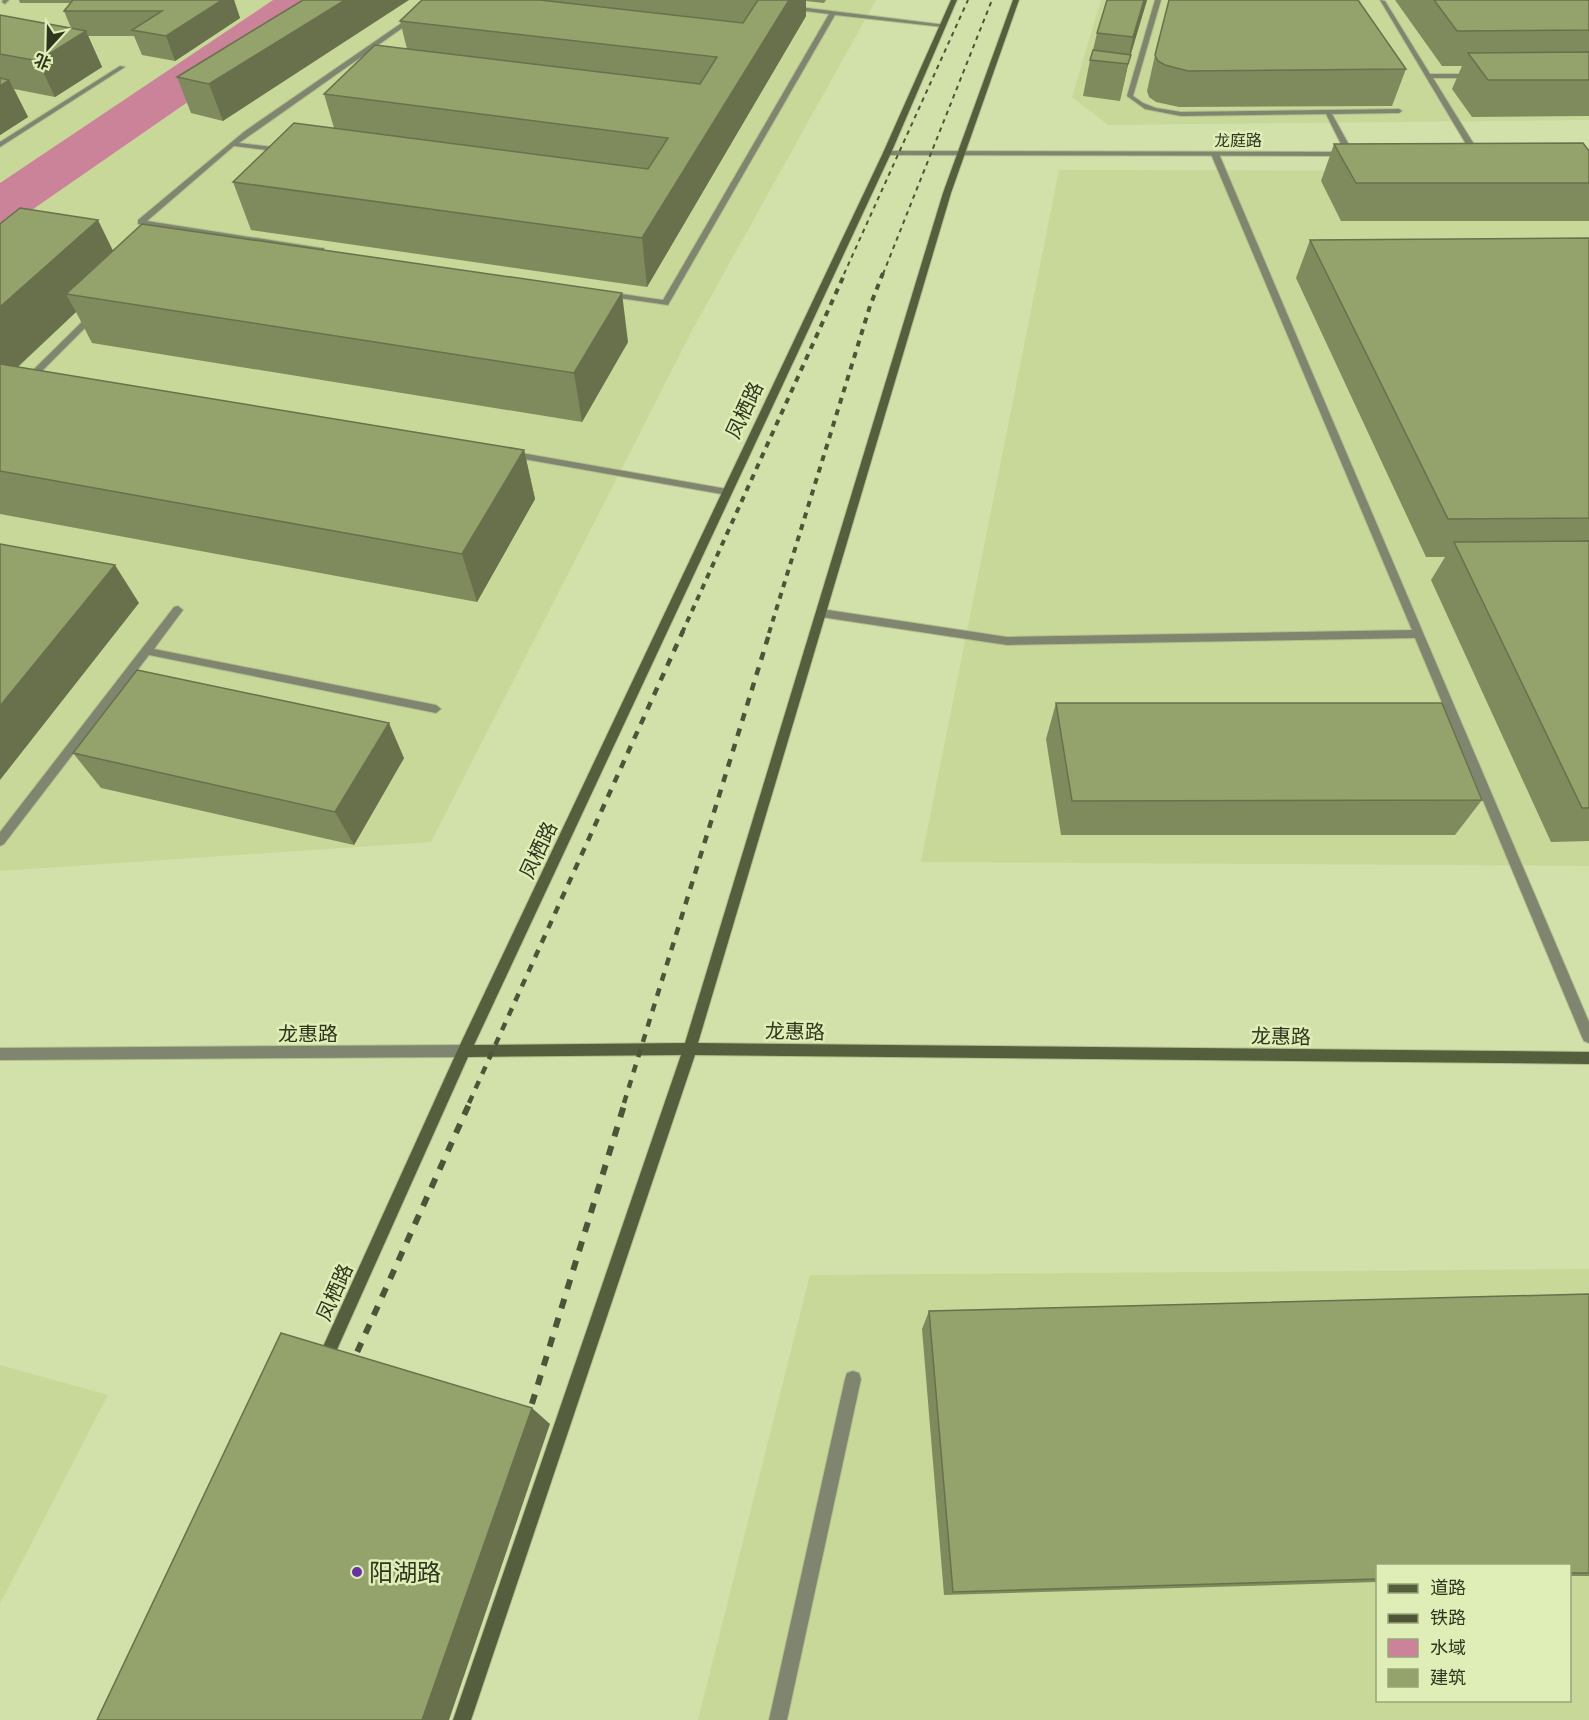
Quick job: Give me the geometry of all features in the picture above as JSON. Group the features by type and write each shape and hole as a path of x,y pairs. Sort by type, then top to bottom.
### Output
{"main road":[{"name":"凤栖路","path":"319,1375 464,1051 887,153 954,0"},
{"path":"462,1720 690,1049 947,192 1016,0"},
{"name":"龙惠路","path":"464,1051 690,1049 1589,1059"}],"street":[{"path":"327,251 141,222 233,144 439,0"},
{"path":"1158,0 1130,96 1138,105 1181,114 1399,111"},
{"path":"1382,1 1476,154"},
{"path":"786,8 943,25"},
{"path":"595,292 665,303 833,13"},
{"path":"414,17 426,18"},
{"path":"0,145 122,67"},
{"path":"336,70 348,72"},
{"path":"1428,76 1486,76"},
{"path":"1328,112 1350,154"},
{"path":"233,144 291,152"},
{"name":"龙庭路","path":"887,153 1362,154"},
{"path":"1215,154 1589,1037"},
{"path":"1465,154 1488,154"},
{"path":"22,386 102,307"},
{"path":"37,372 49,374"},
{"path":"505,453 728,492"},
{"path":"0,841 178,610"},
{"path":"821,613 1007,641 1419,634"},
{"path":"146,651 436,709"},
{"name":"龙惠路","path":"0,1054 464,1051"},
{"path":"778,1720 854,1379"}],"shaded area":[{"path":"0,0 273,0 0,183"},
{"path":"333,0 876,0 694,327 431,842 0,871 0,232"},
{"path":"1101,0 1589,0 1589,120 1108,125 1072,97"},
{"path":"1059,170 1589,171 1589,866 921,862"},
{"path":"1589,1269 1589,1720 698,1720 810,1275"},
{"path":"0,1365 108,1395 0,1604"}],"water":[{"path":"273,0 335,0 0,232 0,183"}],"building":[{"path":"73,0 222,0 166,36 132,30 162,11 64,11"},
{"path":"303,0 345,0 209,84 177,77"},
{"path":"422,0 540,0 743,23 758,0 789,0 642,238 233,182 294,123 648,169 668,138 324,94 375,45 700,84 717,57 400,21"},
{"path":"1107,0 1144,0 1133,37 1097,33"},
{"path":"1169,0 1358,0 1406,69 1188,71 1165,65 1158,61 1155,55"},
{"path":"1434,0 1589,0 1589,30 1457,31"},
{"path":"0,15 86,31 38,61 0,54"},
{"path":"1093,50 1131,55 1128,64 1090,60"},
{"path":"1589,52 1589,80 1488,80 1468,53"},
{"path":"0,78 9,80 0,86"},
{"path":"1583,143 1589,151 1589,183 1356,183 1334,144"},
{"path":"20,208 98,220 0,307 0,224"},
{"path":"142,224 622,293 574,373 66,294"},
{"path":"1589,238 1589,518 1448,519 1310,240"},
{"path":"0,364 524,450 462,554 0,471"},
{"path":"1589,541 1589,808 1582,808 1454,542"},
{"path":"0,544 115,565 0,706"},
{"path":"137,670 389,723 335,812 73,753"},
{"path":"1056,703 1442,703 1482,800 1072,801"},
{"path":"1589,1294 1589,1573 1571,1573 1571,1564 1376,1564 1376,1579 953,1592 929,1311"},
{"name":"阳湖路","path":"281,1333 532,1408 422,1720 97,1720"}],"railway":[{"path":"844,274 968,0"},
{"path":"883,274 992,0"},
{"path":"682,633 845,273"},
{"path":"769,633 870,306 883,273"},
{"path":"469,1103 683,631"},
{"path":"624,1103 770,631"},
{"path":"349,1370 470,1102"},
{"path":"526,1423 625,1102"}],"place":[{"name":"阳湖路","path":"357,1572"}]}
